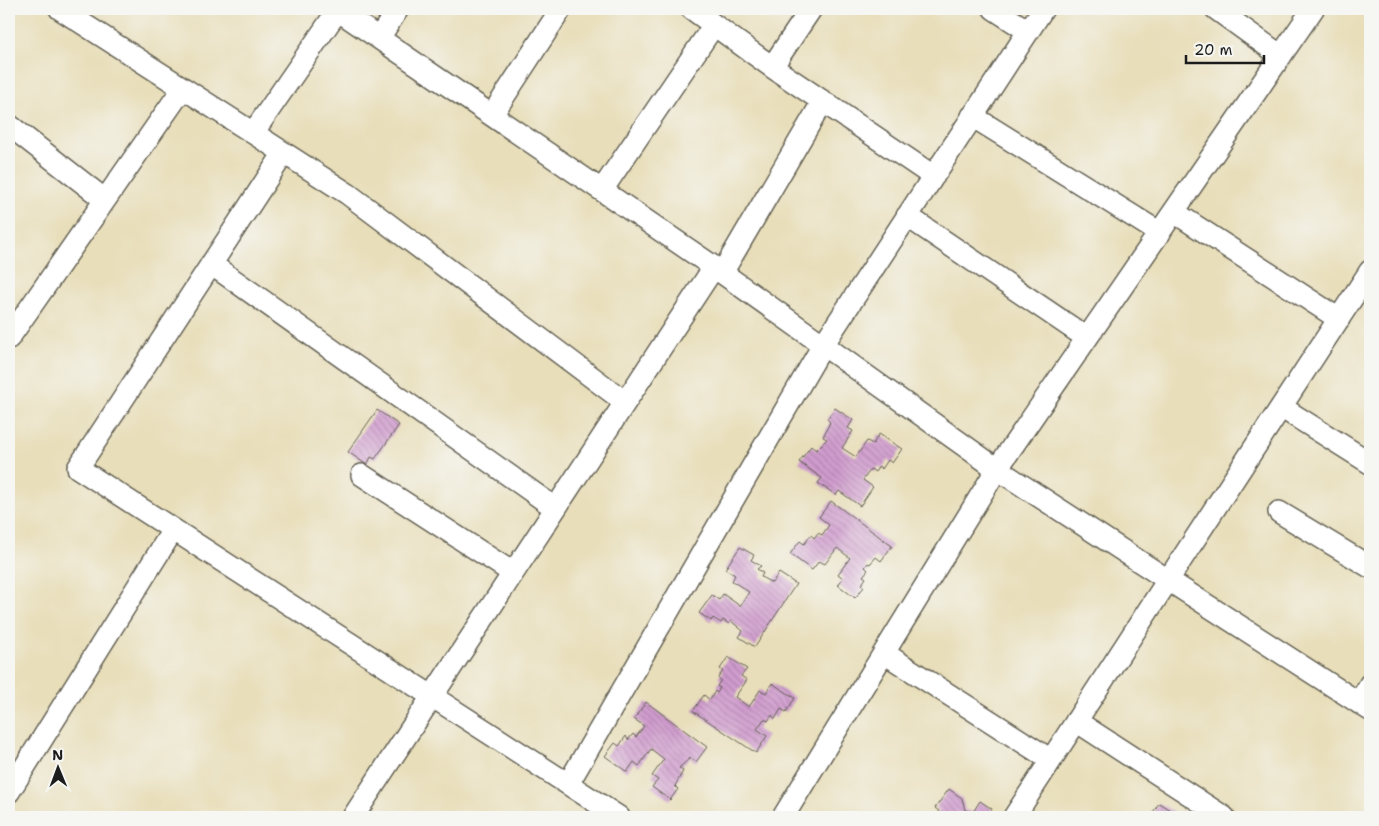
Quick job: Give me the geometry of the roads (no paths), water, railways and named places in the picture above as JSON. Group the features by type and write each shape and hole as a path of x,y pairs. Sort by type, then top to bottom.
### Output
{"street":[{"path":"60,9 348,194 625,402"},
{"path":"253,133 337,9 718,270 997,469 1364,707 1370,684"},
{"path":"379,38 398,9"},
{"path":"492,115 561,9"},
{"path":"692,9 772,67 933,176"},
{"path":"772,67 811,9"},
{"path":"994,9 1028,31"},
{"path":"568,784 823,345 1043,9"},
{"path":"1216,9 1281,56"},
{"path":"783,817 997,469 1314,9"},
{"path":"602,190 714,25"},
{"path":"9,338 183,88"},
{"path":"359,815 432,697 555,508 625,402 718,270 823,101"},
{"path":"972,116 1160,232"},
{"path":"9,125 105,200"},
{"path":"284,152 78,468 619,817"},
{"path":"1174,212 1339,319"},
{"path":"907,216 1087,338"},
{"path":"211,264 555,508"},
{"path":"1014,817 1370,271"},
{"path":"1281,407 1370,463"},
{"path":"362,474 513,573"},
{"path":"1279,512 1370,567"},
{"path":"9,792 173,530"},
{"path":"884,652 1051,760"},
{"path":"1076,721 1224,817"}]}
